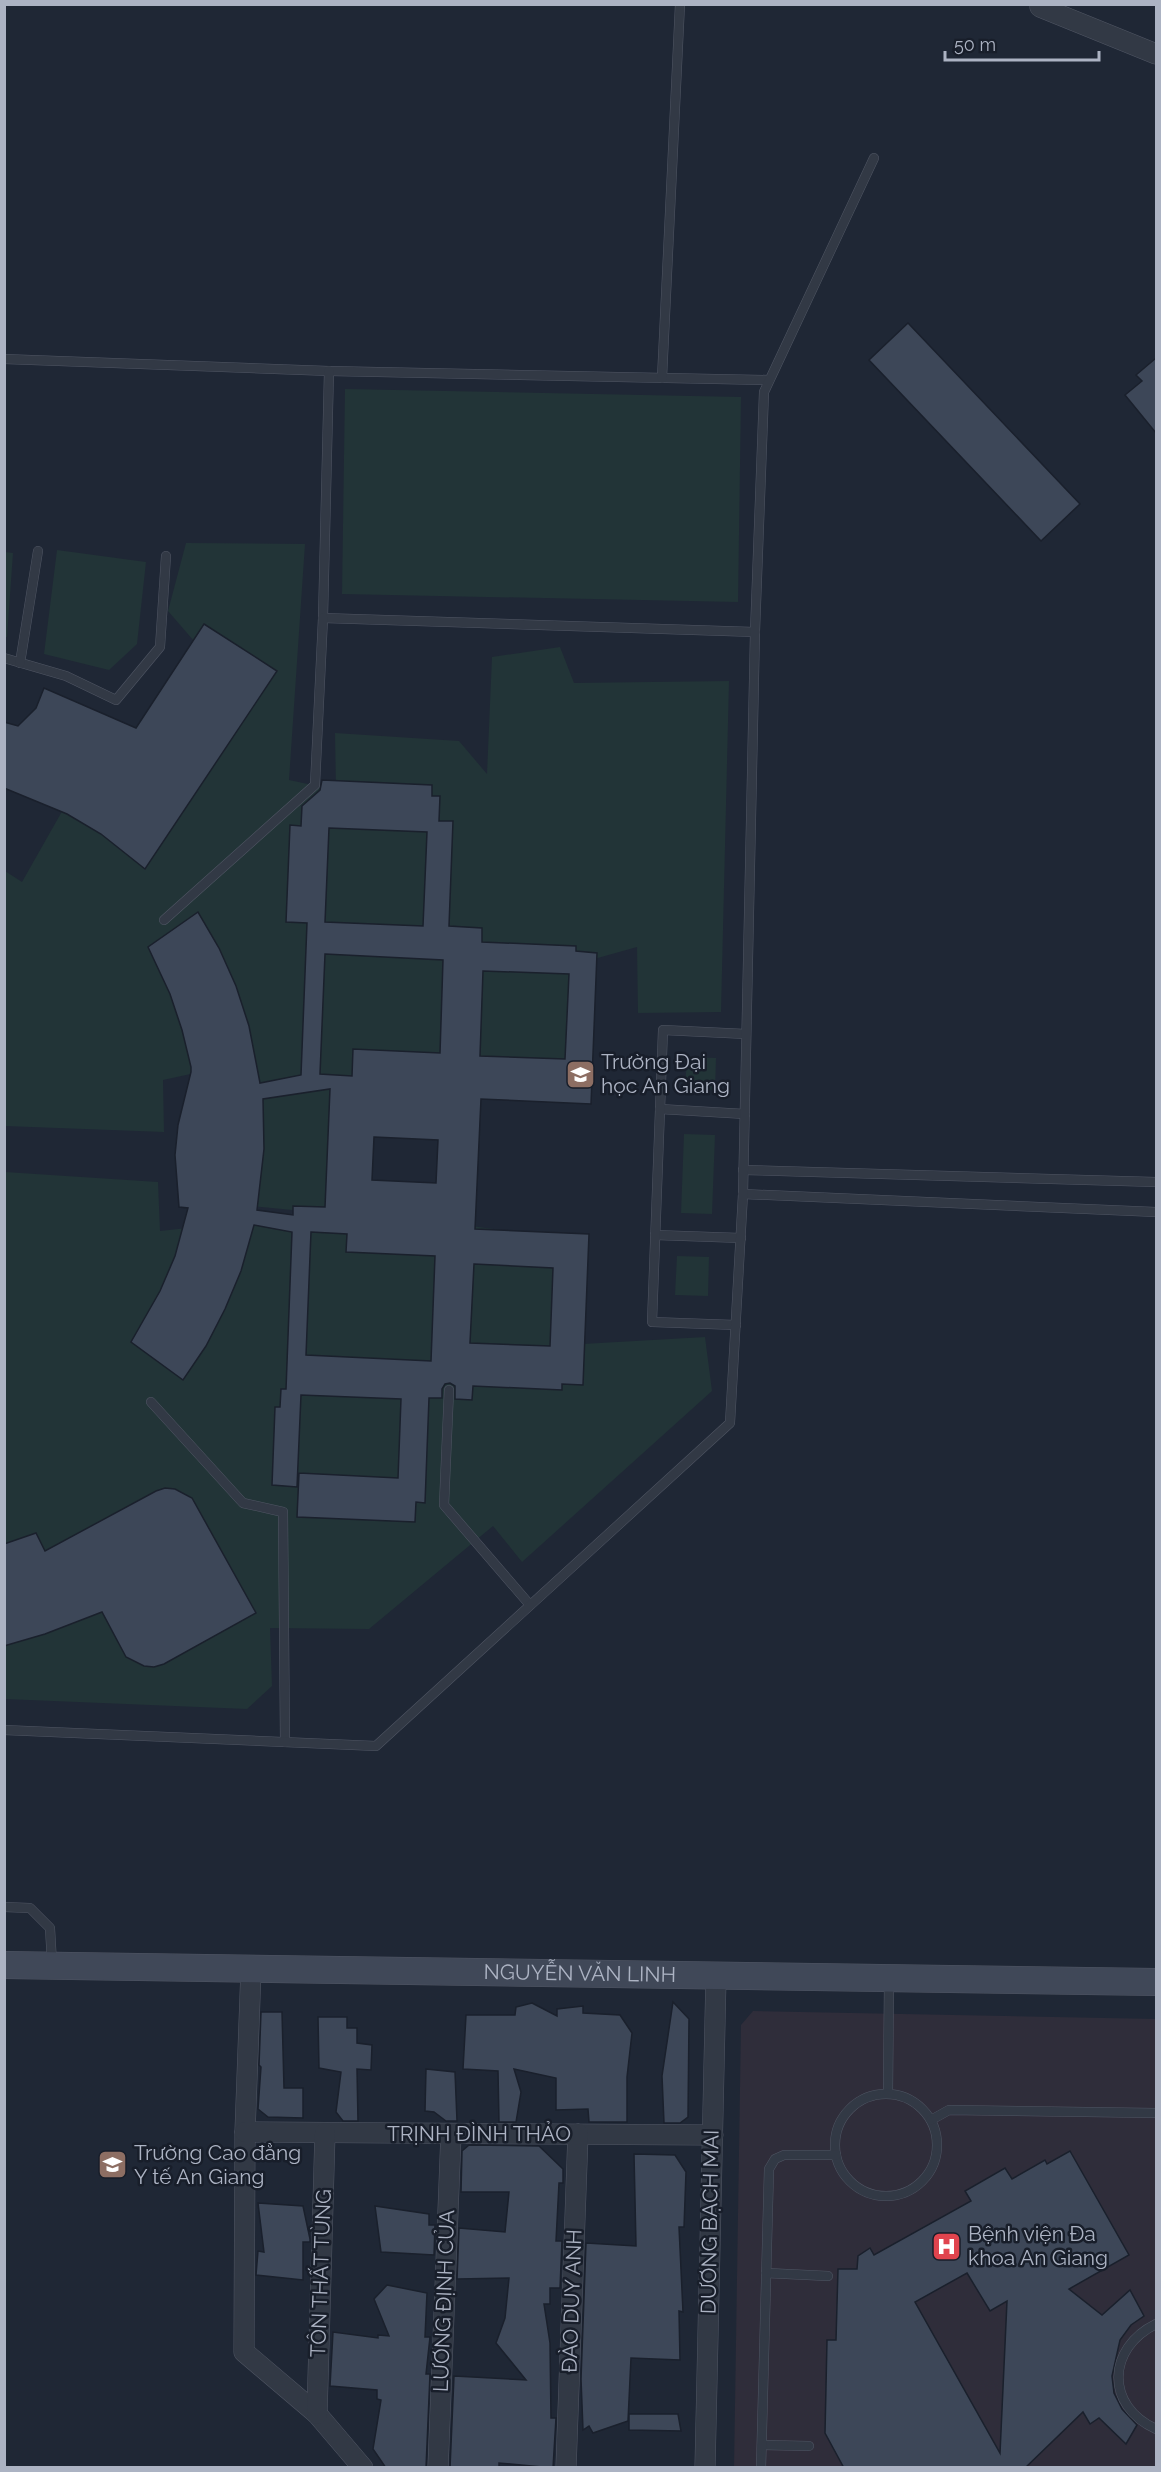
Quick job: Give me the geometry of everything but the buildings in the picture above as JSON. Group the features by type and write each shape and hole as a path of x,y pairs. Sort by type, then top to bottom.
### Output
{"street":[{"path":"1040,7 1156,54"},
{"name":"NGUYỄN VĂN LINH","path":"4,1965 1156,1982"},
{"path":"250,1970 245,2132 244,2352 316,2414 363,2468"},
{"name":"DƯƠNG BẠCH MAI","path":"705,2468 716,1977"},
{"name":"TRỊNH ĐÌNH THẢO","path":"245,2132 713,2135"},
{"name":"TÔN THẤT TÙNG","path":"316,2414 324,2133"},
{"name":"LƯƠNG ĐỊNH CỦA","path":"438,2468 451,2134"},
{"name":"ĐÀO DUY ANH","path":"566,2468 578,2134"}],"lane":[{"path":"662,378 680,4"},
{"path":"4,1730 376,1746 730,1423 743,1194 755,632 764,392 874,158"},
{"path":"4,359 329,371 769,380"},
{"path":"165,920 315,785 329,371"},
{"path":"20,663 38,551"},
{"path":"4,658 66,676 116,700 160,646 166,556"},
{"path":"322,618 755,632"},
{"path":"736,1325 652,1322 663,1030 746,1034"},
{"path":"660,1109 745,1114"},
{"path":"743,1170 1156,1182"},
{"path":"743,1194 1156,1212"},
{"path":"655,1235 741,1238"},
{"path":"449,1390 444,1505 531,1605"},
{"path":"151,1402 243,1503 283,1512 285,1742"},
{"path":"4,1907 30,1908 50,1928 52,1966"},
{"path":"888,2093 889,1979"},
{"path":"888,2093 905,2097 920,2106 932,2120 937,2137 937,2154 931,2171 920,2184 904,2193 887,2196 869,2193 854,2185 842,2171 836,2155 835,2139 839,2124 847,2111 858,2101 873,2095 888,2093"},
{"path":"932,2120 949,2110 1156,2113"},
{"path":"762,2468 769,2169 775,2159 784,2155 836,2155"},
{"path":"766,2273 828,2276"},
{"path":"1156,2324 1142,2331 1129,2344 1121,2360 1119,2378 1122,2396 1131,2411 1144,2423 1156,2428"},
{"path":"762,2445 809,2446"}],"shaded area":[{"path":"345,389 741,397 738,602 342,594"},
{"path":"186,543 305,544 289,780 336,790 335,733 459,741 487,774 492,657 560,647 574,683 729,681 721,1012 638,1013 637,947 587,961 588,1077 363,1108 353,1210 568,1239 565,1345 705,1337 712,1391 522,1562 493,1526 369,1629 270,1628 272,1686 247,1709 5,1699 5,1172 158,1182 160,1231 323,1213 240,1205 232,1065 163,1080 164,1132 5,1126 5,871 22,882 73,792 131,799 200,648 168,611"},
{"path":"57,550 146,562 137,644 109,670 44,654"},
{"path":"5,552 13,553 7,637 4,637"},
{"path":"687,1057 716,1058 715,1090 685,1089"},
{"path":"684,1134 715,1135 712,1214 681,1213"},
{"path":"677,1256 709,1257 708,1296 675,1295"},
{"name":"Bệnh viện Đa khoa An Giang","path":"753,2011 1156,2019 1156,2467 734,2468 741,2025"}],"place":[{"name":"Trường Đại học An Giang","path":"580,1074"},
{"name":"Trường Cao đẳng Y tế An Giang","path":"113,2165"},
{"name":"Bệnh viện Đa khoa An Giang","path":"947,2246"}]}
